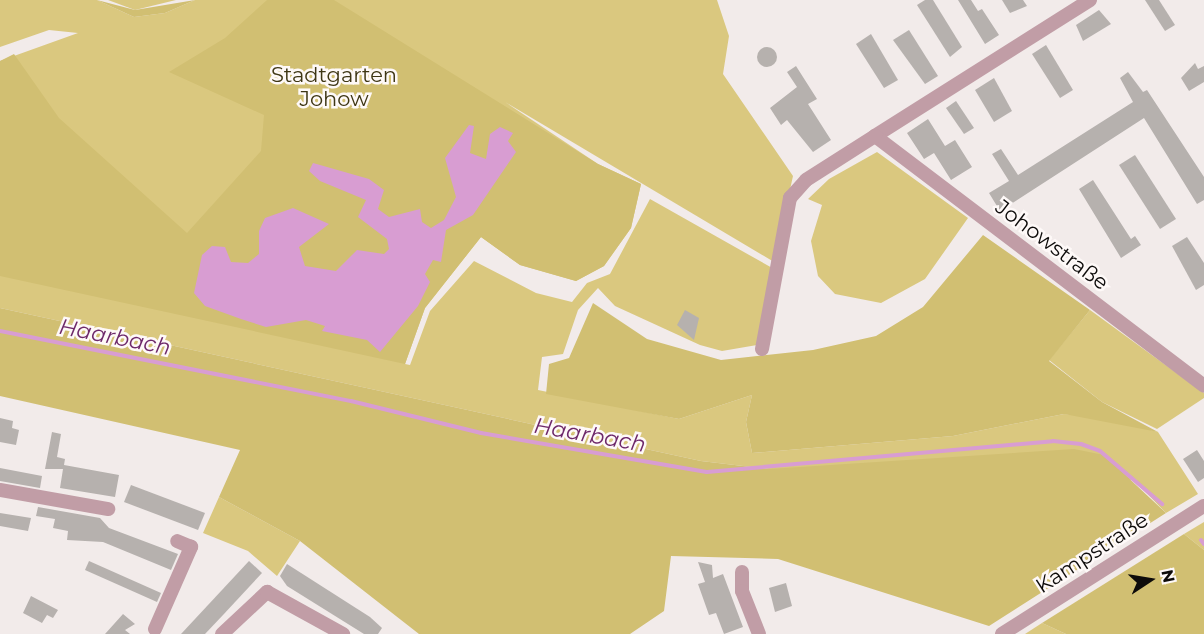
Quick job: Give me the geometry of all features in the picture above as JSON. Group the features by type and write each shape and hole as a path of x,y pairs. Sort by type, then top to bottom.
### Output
{"street":[{"path":"762,349 790,198 806,180 1090,0"},
{"name":"Johowstraße","path":"875,136 1204,386"},
{"path":"0,490 108,509"},
{"name":"Kampstraße","path":"1002,634 1204,506"},
{"path":"157,632 191,547 177,541"},
{"path":"742,572 742,591 759,634"},
{"path":"222,634 267,592 343,634"}],"green space":[{"path":"0,0 97,0 134,17 165,13 195,0 717,0 729,36 723,74 793,176 774,262 505,102 598,164 641,184 631,228 604,266 576,281 520,265 481,237 425,308 405,364 410,365 430,311 474,261 536,293 572,302 587,283 610,274 650,199 774,269 757,345 722,351 700,345 615,306 598,288 578,310 563,354 542,357 538,390 679,419 752,395 746,422 752,453 953,436 1064,414 1101,417 1158,432 1198,494 1166,513 1134,480 769,469 701,461 0,308 0,61 78,33 49,30 0,47"},
{"path":"97,0 135,10 195,0 165,13 134,17"},
{"path":"108,0 176,0 135,10"},
{"name":"Stadtgarten Johow","path":"267,0 334,0 598,164 641,184 631,228 604,266 576,281 520,265 481,237 425,308 405,364 0,276 0,61 14,54 59,118 187,233 261,151 264,115 169,72 225,38"},
{"path":"877,152 968,218 925,279 881,303 835,294 818,276 811,241 822,205 808,199 829,179"},
{"path":"983,235 1090,310 1049,361 1102,402 1158,432 1064,414 953,436 752,453 746,422 752,395 679,419 546,394 549,364 569,358 593,303 647,339 721,360 813,350 876,336 923,307"},
{"path":"0,308 701,461 769,469 1074,449 1104,455 1166,513 989,626 778,559 671,556 664,611 630,634 419,634 300,541 219,497 240,450 0,396"},
{"path":"1090,310 1204,393 1204,398 1157,429 1102,402 1049,360"},
{"path":"219,497 300,541 277,576 248,551 203,533"},
{"path":"1204,522 1204,550 1184,534"},
{"path":"1184,534 1204,550 1204,634 1066,634 1042,623"},
{"path":"1042,623 1066,634 1025,634"}],"shaded area":[{"path":"469,125 474,126 470,153 486,159 490,134 500,127 513,133 508,141 516,152 473,215 446,230 441,262 433,260 425,274 430,282 418,306 380,352 367,340 322,331 325,326 306,320 266,327 205,306 194,293 202,255 212,246 225,247 231,262 248,263 259,254 259,231 265,218 293,208 329,224 299,247 305,266 336,271 357,250 384,254 389,249 387,239 358,217 366,200 320,181 309,171 313,163 369,179 384,190 378,209 389,217 420,209 422,222 431,228 444,220 456,197 445,158"}],"building":[{"path":"925,0 933,0 962,47 950,57 917,5"},
{"path":"958,0 971,0 978,11 982,9 999,35 985,44"},
{"path":"1002,0 1023,0 1027,6 1010,13"},
{"path":"1145,0 1159,0 1175,25 1165,31"},
{"path":"1099,10 1111,24 1083,41 1076,25"},
{"path":"909,30 938,76 925,84 893,40"},
{"path":"871,34 898,80 884,88 856,44"},
{"path":"1046,45 1073,90 1060,98 1032,54"},
{"path":"767,47 774,50 777,57 774,64 767,67 760,64 757,57 760,50"},
{"path":"1195,63 1198,69 1204,66 1204,82 1189,91 1181,78"},
{"path":"796,66 817,99 808,104 831,140 813,152 787,120 781,125 770,108 797,87 787,72"},
{"path":"1128,72 1143,92 1147,90 1204,177 1204,200 1197,204 1144,118 1000,211 989,193 1009,181 992,154 1001,149 1018,175 1133,102 1120,78"},
{"path":"994,78 1012,111 994,122 975,90"},
{"path":"956,101 974,128 964,134 946,108"},
{"path":"928,119 945,146 955,140 972,167 951,180 934,153 924,159 907,133"},
{"path":"1135,155 1176,219 1160,229 1119,165"},
{"path":"1093,180 1131,239 1135,236 1141,245 1121,258 1079,189"},
{"path":"1187,237 1204,263 1204,285 1196,290 1172,246"},
{"path":"685,310 699,318 694,340 677,325"},
{"path":"0,418 13,421 12,428 19,430 16,445 0,442"},
{"path":"52,432 61,434 57,457 65,459 64,465 119,475 115,497 60,488 63,469 45,469"},
{"path":"1197,450 1204,461 1204,478 1198,482 1183,459"},
{"path":"0,468 42,476 40,488 0,481"},
{"path":"131,485 205,513 198,530 124,502"},
{"path":"38,507 100,518 109,528 178,554 171,570 103,542 67,540 68,531 53,528 55,519 36,516"},
{"path":"0,513 31,518 28,531 0,526"},
{"path":"89,561 161,593 157,602 85,570"},
{"path":"249,561 262,573 223,615 205,634 181,634"},
{"path":"698,562 712,565 713,578 723,574 743,627 724,634 716,613 709,615 698,584 705,582"},
{"path":"287,564 370,617 382,628 378,634 364,634 287,586 280,576"},
{"path":"786,583 792,606 775,612 769,588"},
{"path":"31,596 58,610 53,618 47,615 42,623 23,613"},
{"path":"123,614 135,624 125,630 130,634 105,634"}],"waterway":[{"name":"Haarbach","path":"0,331 351,401 481,433 707,472 1053,441 1081,444 1100,451 1162,504"},
{"path":"1201,540 1204,544"}]}
